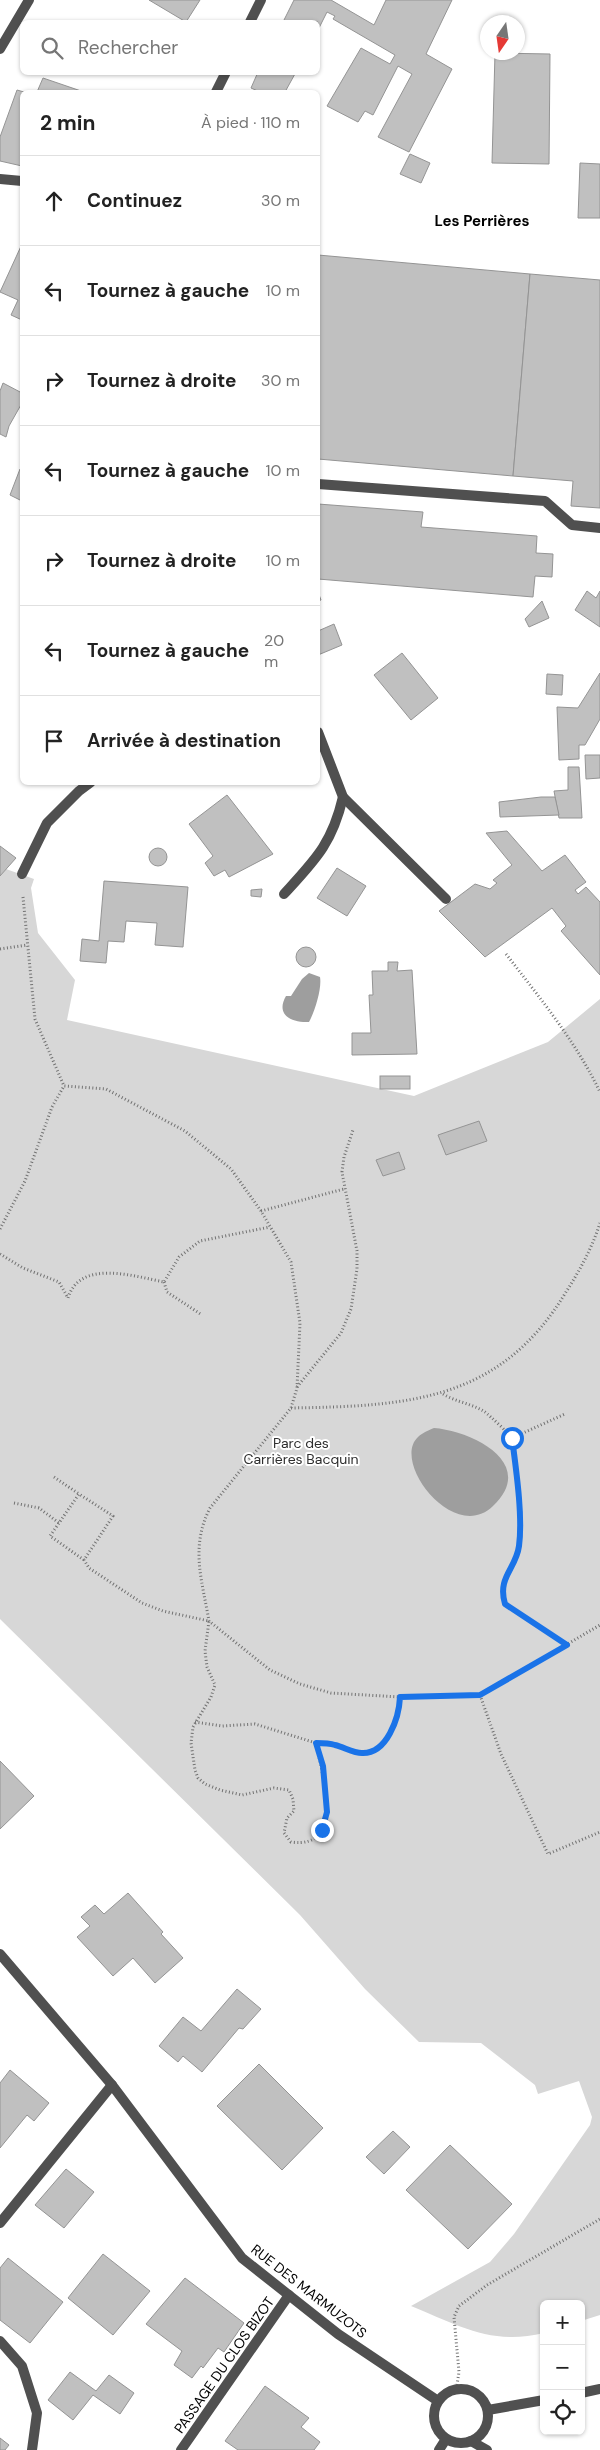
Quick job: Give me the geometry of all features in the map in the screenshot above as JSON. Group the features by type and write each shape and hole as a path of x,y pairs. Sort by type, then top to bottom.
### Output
{"street":[{"path":"0,49 29,0"},
{"path":"251,20 261,0"},
{"path":"217,90 224,75"},
{"path":"0,178 20,181"},
{"path":"320,484 545,501 572,525 600,528"},
{"path":"320,737 343,797 446,899"},
{"path":"22,874 47,823 87,785"},
{"path":"284,894 317,858 336,825 343,797"},
{"name":"RUE DES MARMUZOTS","path":"0,1954 112,2085 242,2258 338,2334 438,2401"},
{"path":"0,2223 112,2085"},
{"name":"PASSAGE DU CLOS BIZOT","path":"181,2450 289,2295"},
{"path":"0,2341 22,2366 38,2413 32,2450"},
{"path":"457,2389 473,2391 485,2403 488,2410 488,2418 483,2432 471,2441 462,2443 446,2439 436,2425 435,2408 438,2401 446,2393 457,2389"},
{"path":"585,2392 600,2389"},
{"path":"488,2410 540,2401"},
{"path":"439,2450 446,2439"},
{"path":"471,2441 487,2450"}],"path":[{"path":"22,874 35,1019 64,1086"},
{"path":"0,949 27,945"},
{"path":"506,954 558,1022 588,1066 600,1092"},
{"path":"64,1086 106,1089 185,1131 231,1169 261,1210 290,1262 300,1323 297,1388 291,1408 210,1508 204,1521 198,1549 209,1621 205,1651 207,1667 215,1685 214,1691 195,1722 191,1743 195,1770 198,1778 205,1784 242,1795 274,1788 289,1790 293,1798 294,1811 287,1818 284,1834 291,1842 307,1843 322,1830 326,1817 323,1766 316,1743"},
{"path":"0,1229 25,1181 52,1108 64,1086"},
{"path":"297,1388 341,1333 351,1309 357,1269 357,1251 342,1172 344,1157 353,1130"},
{"path":"261,1210 344,1189"},
{"path":"291,1408 393,1404 442,1394 488,1374 529,1341 560,1302 586,1258 600,1224"},
{"path":"202,1315 167,1292 164,1282 179,1257 200,1241 270,1227"},
{"path":"0,1254 23,1268 59,1282 68,1298 71,1288 82,1277 101,1274 126,1275 164,1282"},
{"path":"442,1394 454,1401 484,1411 512,1438 518,1491 519,1547 503,1583 502,1593 505,1604 567,1645"},
{"path":"512,1438 565,1414"},
{"path":"54,1477 113,1516 84,1560"},
{"path":"78,1494 50,1536 84,1560 89,1568 142,1603 163,1611 209,1621 270,1670 300,1684 331,1692 362,1696 400,1697 480,1695 600,1625"},
{"path":"14,1503 39,1508 59,1522"},
{"path":"480,1695 501,1754 548,1854 600,1832"},
{"path":"195,1722 222,1726 255,1724 278,1729 316,1743 333,1744 359,1753 372,1753 388,1738 400,1708 400,1697"},
{"path":"457,2389 459,2372 454,2317 459,2306 487,2284 600,2219"}],"green space":[{"name":"Parc des Carrières Bacquin","path":"6,869 34,879 31,888 38,933 75,980 67,1020 414,1096 548,1042 600,999 600,2315 585,2320 585,2300 540,2300 540,2334 507,2337 475,2332 411,2306 490,2262 514,2234 590,2125 592,2117 579,2081 538,2094 535,2085 481,2043 419,2042 365,1989 300,1915 0,1619 0,876"}],"shaded area":[{"path":"309,973 320,977 318,999 309,1022 297,1021 284,1013 283,1003 286,996 291,996 302,979"},
{"path":"434,1428 466,1435 495,1452 504,1463 508,1476 505,1490 493,1506 477,1515 461,1515 445,1507 431,1495 420,1480 413,1464 412,1449 418,1437"}],"building":[{"path":"149,0 200,0 187,20 183,20"},
{"path":"294,0 331,0 374,25 386,0 452,0 426,54 452,69 409,152 378,137 412,74 398,66 373,115 365,111 358,122 327,106 361,48 390,64 395,55 333,19 335,16 327,12 320,26 320,20 284,20"},
{"path":"525,54 550,54 549,164 492,163 495,60 525,60"},
{"path":"257,75 294,75 286,90 256,90 251,88"},
{"path":"43,78 78,90 38,90"},
{"path":"17,90 20,91 20,166 0,161 0,137"},
{"path":"410,154 430,163 421,183 400,174"},
{"path":"580,163 600,164 600,218 578,218"},
{"path":"20,248 20,319 11,315 18,300 0,292"},
{"path":"320,255 530,274 513,476 320,459"},
{"path":"530,274 600,280 600,508 571,506 573,481 513,476"},
{"path":"3,383 20,392 20,407 9,426 6,437 0,434 0,391"},
{"path":"20,469 20,500 10,495"},
{"path":"320,504 423,512 421,527 537,536 536,553 553,554 552,577 535,576 533,597 320,579"},
{"path":"587,591 596,598 600,591 600,627 575,610"},
{"path":"542,601 549,618 529,627 525,619"},
{"path":"334,624 342,645 320,654 320,630"},
{"path":"402,653 438,698 411,720 374,675"},
{"path":"600,673 600,719 585,745 579,745 579,759 559,760 557,707 578,708"},
{"path":"547,674 563,675 562,695 546,694"},
{"path":"585,755 600,755 600,778 586,779"},
{"path":"568,767 579,767 582,818 559,818 554,791 568,790"},
{"path":"227,795 273,854 229,877 225,870 214,876 205,863 213,856 189,824"},
{"path":"555,797 559,815 500,817 499,802"},
{"path":"507,831 542,871 565,855 586,882 575,890 578,894 586,887 600,902 600,975 561,931 566,926 552,908 485,957 439,911 475,884 490,889 497,883 493,880 512,865 486,833"},
{"path":"0,846 16,858 0,876"},
{"path":"158,848 164,851 167,857 164,863 158,866 152,863 149,857 152,851"},
{"path":"337,868 366,886 347,916 317,898"},
{"path":"104,881 188,887 183,947 155,945 157,923 126,921 124,942 108,941 106,963 80,961 82,939 99,941"},
{"path":"262,889 261,897 251,896 251,890"},
{"path":"306,947 313,950 316,957 313,964 306,967 299,964 296,957 299,950"},
{"path":"388,962 398,962 397,971 412,970 417,1054 352,1055 352,1033 371,1033 369,995 373,995 372,971 388,971"},
{"path":"380,1076 410,1076 410,1089 380,1089"},
{"path":"479,1121 487,1141 446,1155 438,1135"},
{"path":"399,1152 405,1169 383,1176 376,1160"},
{"path":"0,1761 34,1796 0,1829"},
{"path":"128,1893 163,1932 161,1934 183,1958 155,1983 133,1958 113,1976 77,1937 90,1926 81,1917 95,1905 104,1914"},
{"path":"237,1989 261,2009 243,2029 239,2028 202,2072 183,2056 178,2062 159,2046 183,2017 201,2031"},
{"path":"259,2064 323,2128 282,2170 217,2106"},
{"path":"10,2070 49,2103 34,2121 27,2115 0,2148 0,2083"},
{"path":"393,2131 410,2147 384,2174 366,2157"},
{"path":"450,2145 512,2204 468,2249 406,2190"},
{"path":"66,2169 94,2192 64,2228 35,2205"},
{"path":"103,2254 150,2291 113,2335 68,2298"},
{"path":"8,2258 63,2302 30,2343 0,2320 0,2268"},
{"path":"185,2278 244,2323 224,2352 218,2348 203,2368 201,2366 192,2378 174,2365 182,2351 146,2324"},
{"path":"70,2372 96,2391 109,2375 134,2393 120,2414 93,2395 73,2420 48,2400"},
{"path":"265,2386 309,2418 301,2427 320,2442 314,2450 238,2450 225,2441"},
{"path":"0,2438 9,2445 5,2450 0,2450"}],"district":[{"name":"Les Perrières","path":"482,221"}],"route":[{"path":"322,1830 327,1812 323,1766 318,1756 316,1743 333,1744 359,1753 372,1753 388,1738 400,1708 400,1697 436,1698 480,1695 567,1645 505,1604 502,1593 503,1583 519,1547 518,1491 512,1438"}]}
